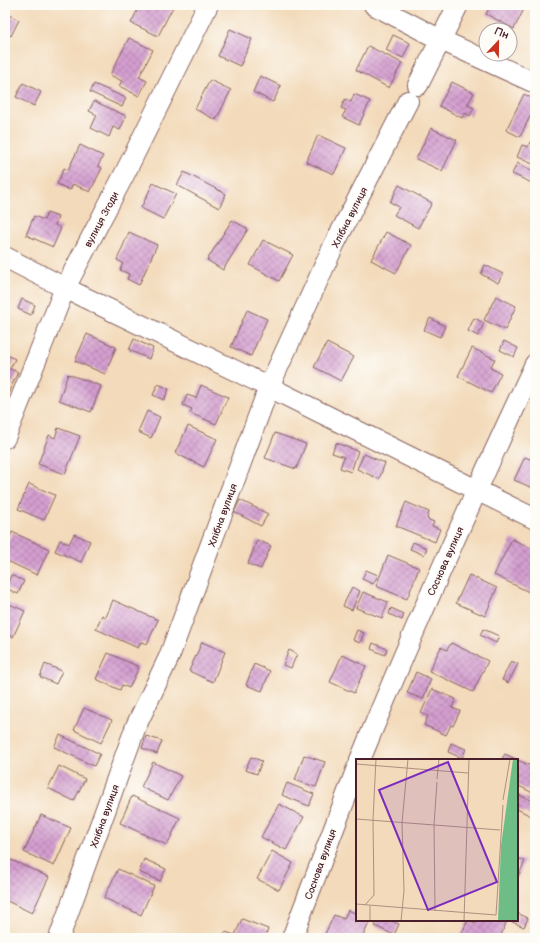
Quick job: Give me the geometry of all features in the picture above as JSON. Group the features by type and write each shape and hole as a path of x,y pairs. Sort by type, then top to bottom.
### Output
{"street":[{"name":"вулиця Згоди","path":"5,438 65,288 125,173 208,5"},
{"path":"374,5 441,40 535,83"},
{"name":"Хлібна вулиця","path":"59,938 136,726 168,657 269,387 334,245 458,5"},
{"path":"5,257 65,288 535,519"},
{"name":"Соснова вулиця","path":"360,759 400,662 476,489 535,364"},
{"name":"Соснова вулиця","path":"292,938 356,771"}],"building":[{"path":"140,5 174,5 158,36 131,23"},
{"path":"491,5 526,5 518,22 501,22 486,14"},
{"path":"5,13 19,20 11,36 5,33"},
{"path":"230,29 252,39 240,66 218,56"},
{"path":"393,35 410,43 403,58 386,50"},
{"path":"129,38 153,50 139,77 147,81 139,96 119,86 122,81 110,75"},
{"path":"368,46 402,63 389,88 356,70"},
{"path":"260,76 281,86 273,102 253,92"},
{"path":"210,80 231,90 216,120 195,109"},
{"path":"452,82 474,93 467,105 474,108 470,116 465,113 462,118 439,106"},
{"path":"23,83 41,92 34,106 16,97"},
{"path":"94,84 126,98 122,107 90,92"},
{"path":"354,94 370,101 359,125 342,117 346,110 341,108 345,99 351,102"},
{"path":"524,94 535,100 535,106 520,137 506,130"},
{"path":"94,101 126,116 120,130 113,127 109,137 91,128 97,115 89,111"},
{"path":"431,128 457,140 442,171 416,159"},
{"path":"318,135 346,148 334,174 306,162"},
{"path":"530,142 535,145 535,165 517,157 522,145 528,147"},
{"path":"80,145 103,156 98,166 102,168 90,192 73,184 70,190 57,184 64,168 68,170"},
{"path":"517,163 535,172 535,177 532,183 512,174"},
{"path":"184,172 226,194 219,208 177,185"},
{"path":"153,183 176,194 163,219 141,208"},
{"path":"399,185 432,203 418,228 394,215 399,207 390,202"},
{"path":"47,213 58,217 55,225 61,228 53,247 26,235 34,216 44,220"},
{"path":"232,220 248,229 223,270 207,260"},
{"path":"129,232 157,245 139,285 127,279 129,274 120,270 123,263 117,260"},
{"path":"386,232 411,245 396,273 371,260"},
{"path":"263,240 293,255 279,281 250,265"},
{"path":"485,265 503,274 498,283 481,274"},
{"path":"496,296 516,306 505,330 484,320"},
{"path":"22,299 35,305 31,315 18,309"},
{"path":"247,310 267,319 251,356 231,347"},
{"path":"430,318 445,326 440,337 424,330"},
{"path":"474,318 484,323 478,336 468,331"},
{"path":"87,334 116,347 105,374 75,361"},
{"path":"134,339 153,348 149,359 129,350"},
{"path":"504,341 518,348 514,357 500,350"},
{"path":"327,343 354,357 341,381 314,367"},
{"path":"472,348 495,359 490,368 501,373 491,393 458,376"},
{"path":"5,354 15,359 10,369 18,372 5,400"},
{"path":"68,374 101,386 91,412 59,400"},
{"path":"158,384 169,389 164,400 153,395"},
{"path":"201,385 228,397 216,424 190,413 192,409 183,405 187,395 196,398"},
{"path":"147,411 160,417 151,438 138,432"},
{"path":"188,426 217,439 204,467 175,453"},
{"path":"58,428 80,436 65,474 38,464 49,435 55,438"},
{"path":"275,433 306,444 296,469 265,458"},
{"path":"336,443 358,451 351,472 340,468 344,457 332,453"},
{"path":"364,454 385,463 379,479 357,469"},
{"path":"525,457 535,461 535,489 514,480"},
{"path":"29,484 55,495 44,520 18,509"},
{"path":"240,500 268,514 261,526 234,512"},
{"path":"406,502 429,512 427,519 434,522 432,526 440,529 435,542 396,526"},
{"path":"12,532 49,549 37,575 5,560 5,548"},
{"path":"74,534 90,541 81,562 55,551 60,540 69,544"},
{"path":"512,539 535,550 535,591 533,594 494,575"},
{"path":"257,540 271,546 261,569 248,564"},
{"path":"413,542 427,548 424,555 410,549"},
{"path":"388,555 419,568 407,599 376,586"},
{"path":"366,570 378,575 373,584 362,579"},
{"path":"11,575 24,581 18,594 6,588"},
{"path":"469,575 497,588 485,616 456,603"},
{"path":"352,587 360,591 352,610 343,606"},
{"path":"363,592 388,602 382,618 356,608"},
{"path":"113,600 158,620 147,644 141,642 138,648 96,629 102,615 106,617"},
{"path":"5,602 25,611 13,637 5,634"},
{"path":"391,608 404,614 402,620 389,614"},
{"path":"483,629 499,636 496,643 480,635"},
{"path":"357,630 364,633 360,643 353,640"},
{"path":"202,642 225,652 213,682 189,671"},
{"path":"373,643 387,649 385,655 371,649"},
{"path":"451,643 488,661 473,692 429,671 441,647 447,650"},
{"path":"289,650 297,654 291,668 283,665"},
{"path":"108,653 139,667 129,688 122,685 120,690 96,679"},
{"path":"342,655 366,666 354,693 330,682"},
{"path":"511,661 518,664 508,683 502,680"},
{"path":"45,664 62,671 56,684 40,677"},
{"path":"254,664 270,671 262,691 246,685"},
{"path":"416,672 431,679 423,699 407,693"},
{"path":"432,689 456,699 452,708 460,711 453,726 451,725 446,735 424,725 428,716 421,713"},
{"path":"84,708 112,720 101,743 74,730"},
{"path":"60,735 100,754 94,766 54,747"},
{"path":"146,736 162,741 157,754 142,748"},
{"path":"451,743 466,749 462,758 448,752"},
{"path":"505,754 516,759 502,759"},
{"path":"304,755 325,762 316,787 295,780"},
{"path":"251,757 262,761 257,774 245,770"},
{"path":"518,760 535,768 535,794 518,786"},
{"path":"153,762 181,776 168,800 141,787"},
{"path":"59,766 85,779 74,801 48,788"},
{"path":"287,783 314,794 309,806 282,795"},
{"path":"518,794 535,802 535,818 518,810"},
{"path":"132,796 180,818 167,845 120,823"},
{"path":"279,804 304,817 286,850 261,837"},
{"path":"41,815 71,828 54,866 24,852"},
{"path":"272,851 293,863 279,890 257,879"},
{"path":"518,858 525,861 518,877"},
{"path":"144,859 166,869 160,881 139,872"},
{"path":"11,860 49,877 32,913 5,900 5,874"},
{"path":"118,869 154,886 141,915 104,898"},
{"path":"348,910 356,914 356,921 370,921 362,938 323,938 334,915 344,919"},
{"path":"518,913 528,918 524,927 510,921 518,921"},
{"path":"242,919 268,929 265,938 223,938 225,932 235,935"},
{"path":"378,921 392,921 399,924 394,935 375,926"},
{"path":"468,921 475,923 476,921 507,921 500,938 467,938 461,935"}]}
